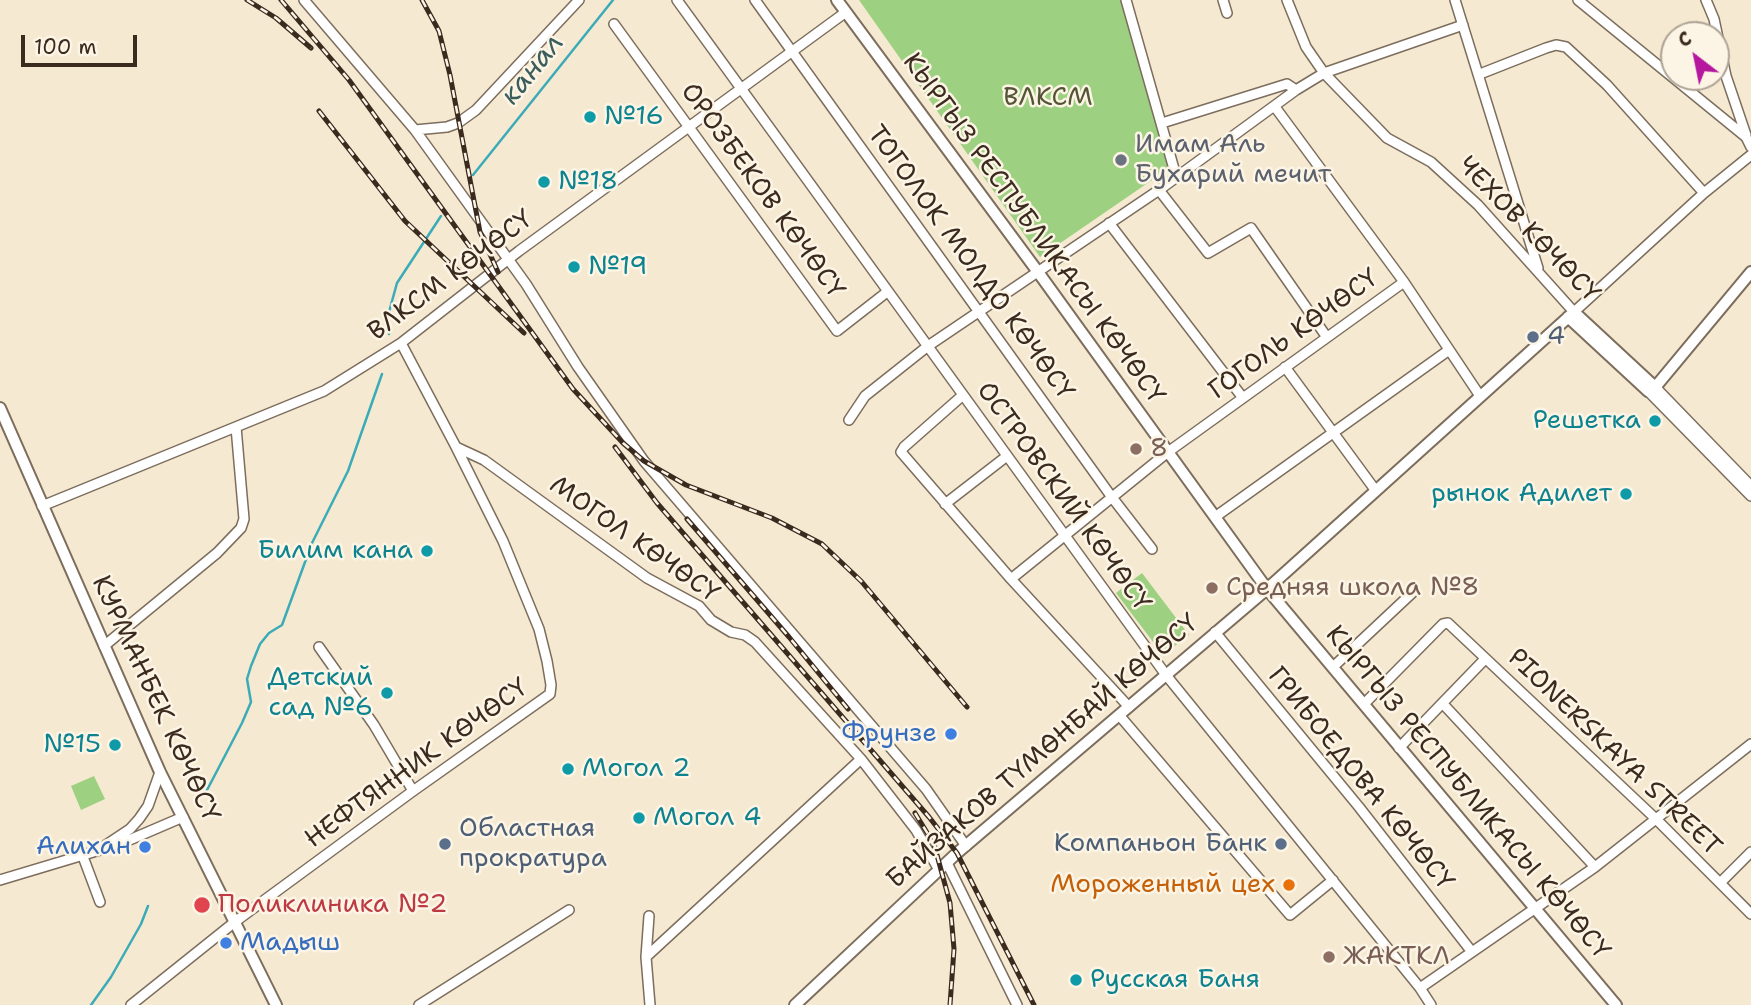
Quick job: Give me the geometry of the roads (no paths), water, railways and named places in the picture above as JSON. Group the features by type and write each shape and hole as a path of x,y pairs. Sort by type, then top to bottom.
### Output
{"main road":[{"name":"КЫРГЫЗ РЕСПУБЛИКАСЫ КӨЧӨСҮ","path":"837,0 1267,589 1534,911 1616,1005"},
{"path":"1652,390 1751,272"},
{"name":"ЧЕХОВ КӨЧӨСҮ","path":"1571,314 1652,390"},
{"name":"БАЙЗАКОВ ТҮМӨНБАЙ КӨЧӨСҮ","path":"796,1005 966,846 1267,589 1571,314"},
{"name":"КУРМАНБЕК КӨЧӨСҮ","path":"0,408 160,772 276,1005"}],"street":[{"path":"304,0 415,130 508,258 578,367 644,461 926,789 966,846"},
{"path":"415,130 447,127 477,110 579,0"},
{"name":"ОСТРОВСКИЙ КӨЧӨСҮ","path":"677,0 1166,674 1420,988 1430,1005"},
{"name":"ТОГОЛОК МОЛДО КӨЧӨСҮ","path":"755,0 1111,496 1152,549"},
{"path":"1126,0 1176,176"},
{"path":"1223,0 1227,13"},
{"name":"ЧЕХОВ КӨЧӨСҮ","path":"1287,0 1306,47 1324,73 1387,138 1431,162 1478,205 1539,273 1571,314"},
{"path":"1455,0 1480,74 1539,273"},
{"path":"1578,0 1746,137"},
{"path":"1706,0 1714,19 1726,76 1751,147"},
{"name":"ВЛКСМ КӨЧӨСҮ","path":"43,506 324,391 401,343 508,258 846,12"},
{"name":"ОРОЗБЕКОВ КӨЧӨСҮ","path":"614,24 837,331 887,292"},
{"path":"849,421 865,396 928,346 1158,190 1296,90 1324,73 1463,24"},
{"path":"1480,74 1546,48 1556,45 1566,47 1607,85 1704,193"},
{"path":"1163,123 1287,84 1296,90"},
{"path":"1275,107 1404,282 1480,396"},
{"path":"1571,314 1704,193 1751,155"},
{"path":"1158,190 1208,253 1251,229 1326,336"},
{"path":"1109,223 1243,398"},
{"name":"ГОГОЛЬ КӨЧӨСҮ","path":"1011,579 1168,452 1404,282"},
{"path":"401,343 456,447"},
{"path":"1215,517 1449,350"},
{"path":"1285,367 1376,491"},
{"name":"ЧЕХОВ КӨЧӨСҮ","path":"1652,390 1751,486"},
{"name":"ЧЕХОВ КӨЧӨСҮ","path":"1652,390 1751,496"},
{"path":"963,395 901,452 1011,579 1129,707"},
{"path":"104,646 217,553 241,528 244,519 236,427"},
{"name":"МОГОЛ КӨЧӨСҮ","path":"456,447 484,460 647,578 699,606 711,620 731,632 746,635 755,642 861,760 943,867 1017,1005"},
{"name":"НЕФТЯННИК КӨЧӨСҮ","path":"131,1005 236,921 550,694 551,685 538,629 503,541 456,447"},
{"path":"945,504 1007,456"},
{"path":"1333,667 1412,593"},
{"name":"PIONERSKAYA STREET","path":"1364,704 1443,624 1448,623 1657,820 1751,914"},
{"name":"ГРИБОЕДОВА КӨЧӨСҮ","path":"1215,632 1359,807 1472,952"},
{"path":"319,647 374,725 413,791"},
{"path":"1399,748 1444,705 1485,659"},
{"path":"1444,705 1595,867"},
{"path":"1119,715 1290,915 1332,880"},
{"path":"1420,988 1595,867 1751,744"},
{"path":"646,957 861,760"},
{"path":"98,849 130,829 139,819 148,806 160,772"},
{"path":"0,880 120,844 183,817"},
{"path":"1720,883 1751,852"},
{"path":"82,854 100,902"},
{"path":"419,1005 569,910"},
{"path":"649,916 646,957 650,1005"}],"waterway":[{"name":"канал","path":"473,175 613,0"},
{"path":"389,334 389,312 397,283 441,216"},
{"path":"206,792 251,702 247,679 260,644 269,633 282,625 312,543 348,471 382,374"},
{"path":"91,1005 111,977 141,924 148,906"}],"railway":[{"path":"247,0 276,18 311,48"},
{"path":"281,0 349,80 573,389 623,443 644,461 686,485 772,518 822,544 861,581 967,707"},
{"path":"422,0 439,31 480,232 498,272"},
{"path":"319,111 405,221 524,333"},
{"path":"615,447 657,503 929,817 957,853 1034,1005"},
{"path":"687,519 848,709"},
{"path":"915,813 934,844 950,903 954,949 950,1005"}],"place":[{"name":"№16","path":"590,117"},
{"name":"Имам Аль Бухарий мечит","path":"1121,160"},
{"name":"№18","path":"544,182"},
{"name":"№19","path":"574,267"},
{"name":"4","path":"1533,337"},
{"name":"Решетка","path":"1655,421"},
{"name":"8","path":"1136,449"},
{"name":"рынок Адилет","path":"1626,494"},
{"name":"Билим кана","path":"427,551"},
{"name":"Средняя школа №8","path":"1212,588"},
{"name":"Детский сад №6","path":"387,693"},
{"name":"Фрунзе","path":"951,734"},
{"name":"№15","path":"115,745"},
{"name":"Могол 2","path":"568,769"},
{"name":"Могол 4","path":"639,818"},
{"name":"Областная прократура","path":"445,844"},
{"name":"Компаньон Банк","path":"1281,844"},
{"name":"Алихан","path":"145,847"},
{"name":"Мороженный цех","path":"1289,885"},
{"name":"Поликлиника №2","path":"202,905"},
{"name":"Мадыш","path":"226,943"},
{"name":"ЖАКТКЛ","path":"1329,957"},
{"name":"Русская Баня","path":"1076,980"}],"park label":[{"name":"ВЛКСМ","path":"1048,98"}]}
